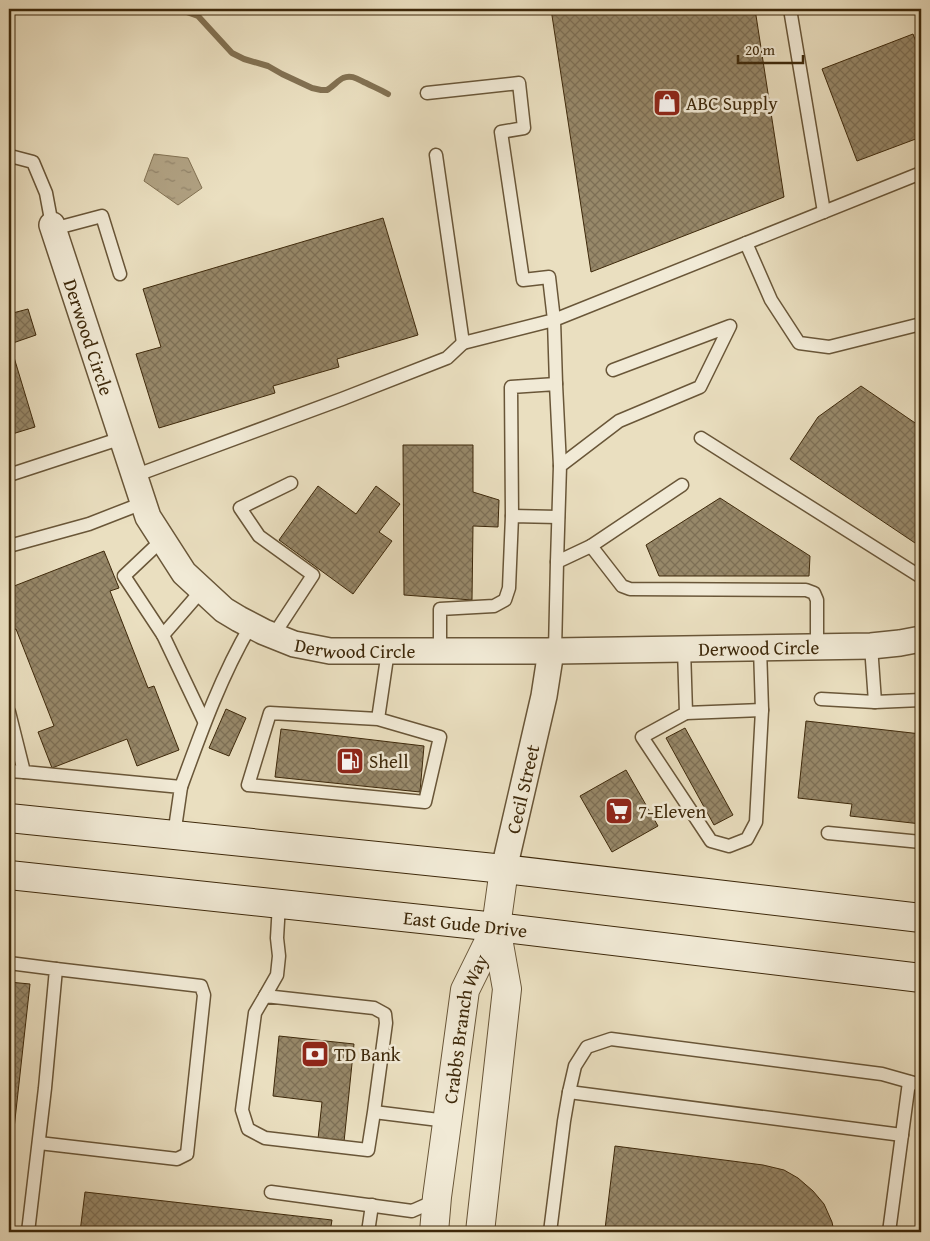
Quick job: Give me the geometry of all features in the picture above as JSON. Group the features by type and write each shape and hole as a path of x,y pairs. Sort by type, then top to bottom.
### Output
{"main road":[{"path":"9,818 504,869 921,918"},
{"name":"Cecil Street","path":"496,927 504,869"},
{"name":"East Gude Drive","path":"9,875 496,927 921,978"},
{"name":"Crabbs Branch Way","path":"434,1232 436,1200 465,990 496,927"},
{"name":"Crabbs Branch Way","path":"480,1232 507,989 496,927"}],"street":[{"name":"Derwood Circle","path":"53,227 148,517 184,573 224,610 273,636 294,644 330,651 553,651 871,646 900,644 921,639"},
{"name":"Cecil Street","path":"504,869 553,651"}],"lane":[{"path":"790,9 824,212"},
{"path":"427,93 519,83 524,128 501,132 523,280 549,277 554,320 560,466 553,651"},
{"path":"436,155 463,343"},
{"path":"9,160 14,157 33,162 46,192 53,227 102,216 120,274"},
{"path":"134,476 447,358 463,343 554,320 921,173"},
{"path":"746,243 771,300 799,343 829,348 921,324"},
{"path":"560,466 619,421 700,387 730,326 613,370"},
{"path":"440,651 440,609 494,606 505,600 509,588 512,516 511,387 556,384"},
{"path":"9,475 122,438"},
{"path":"701,438 921,577"},
{"path":"273,636 313,576 259,536 240,508 291,483"},
{"path":"557,562 591,546 682,485"},
{"path":"9,546 89,524 143,503"},
{"path":"512,516 558,517"},
{"path":"162,540 124,576 163,635 204,721"},
{"path":"591,546 622,586 630,589 806,590 814,593 817,600 817,647"},
{"path":"163,635 202,590"},
{"path":"174,835 181,787 204,721 250,625"},
{"path":"871,646 875,702"},
{"path":"760,648 762,710 756,822 747,839 729,846 711,841 642,738 686,713 762,710"},
{"path":"684,649 686,713"},
{"path":"378,719 388,651"},
{"path":"821,699 875,702 921,700"},
{"path":"9,712 24,772"},
{"path":"270,713 378,719 440,737 425,802 248,786 270,713"},
{"path":"9,771 181,787"},
{"path":"828,833 921,842"},
{"path":"265,996 374,1008 385,1014 386,1024 368,1150 265,1138 248,1129 242,1110 255,1013 277,975 279,904"},
{"path":"9,963 201,986 204,994 187,1154 177,1158 39,1143"},
{"path":"28,1232 45,1088 56,969"},
{"path":"550,1232 564,1121 575,1066 587,1047 611,1039 882,1074 915,1084 902,1135 889,1232"},
{"path":"569,1092 902,1135"},
{"path":"374,1112 447,1121"},
{"path":"271,1192 412,1211 436,1200"},
{"path":"368,1232 372,1205"}],"water":[{"path":"154,154 188,158 202,188 178,205 144,181"}],"building":[{"name":"ABC Supply","path":"551,9 755,9 784,197 591,272"},
{"path":"913,34 921,55 921,137 857,161 822,69"},
{"path":"383,218 418,335 337,359 339,367 273,386 275,393 159,428 136,354 161,347 143,289"},
{"path":"28,309 36,335 10,344 35,427 9,435 9,314"},
{"path":"861,386 921,427 921,547 790,459 818,417"},
{"path":"403,445 473,445 473,492 499,500 498,527 473,526 472,600 404,595"},
{"path":"318,486 356,514 376,486 400,504 379,532 392,541 353,594 279,540"},
{"path":"720,498 810,556 809,576 659,576 646,545"},
{"path":"104,551 119,588 110,591 148,688 154,686 179,750 137,766 127,739 52,768 38,732 54,726 16,629 9,631 9,588"},
{"path":"226,709 246,718 229,756 209,748"},
{"path":"806,721 921,734 921,824 850,816 852,804 798,798"},
{"name":"7-Eleven","path":"685,728 733,815 714,825 666,738"},
{"name":"Shell","path":"281,729 424,746 420,792 275,777"},
{"name":"7-Eleven","path":"626,770 658,826 612,852 580,796"},
{"path":"9,982 30,984 9,1174"},
{"path":"279,1036 354,1044 344,1142 318,1139 322,1102 273,1096"},
{"path":"615,1146 763,1165 784,1170 798,1178 824,1204 834,1232 626,1232 605,1229"},
{"path":"85,1192 332,1220 330,1232 80,1232"}],"waterway":[{"path":"178,9 198,16 232,53 244,59 268,66 312,88 327,90 342,79 352,77 388,94"}],"place":[{"name":"ABC Supply","path":"667,103"},
{"name":"Shell","path":"350,761"},
{"name":"7-Eleven","path":"619,811"},
{"name":"TD Bank","path":"315,1054"}]}
